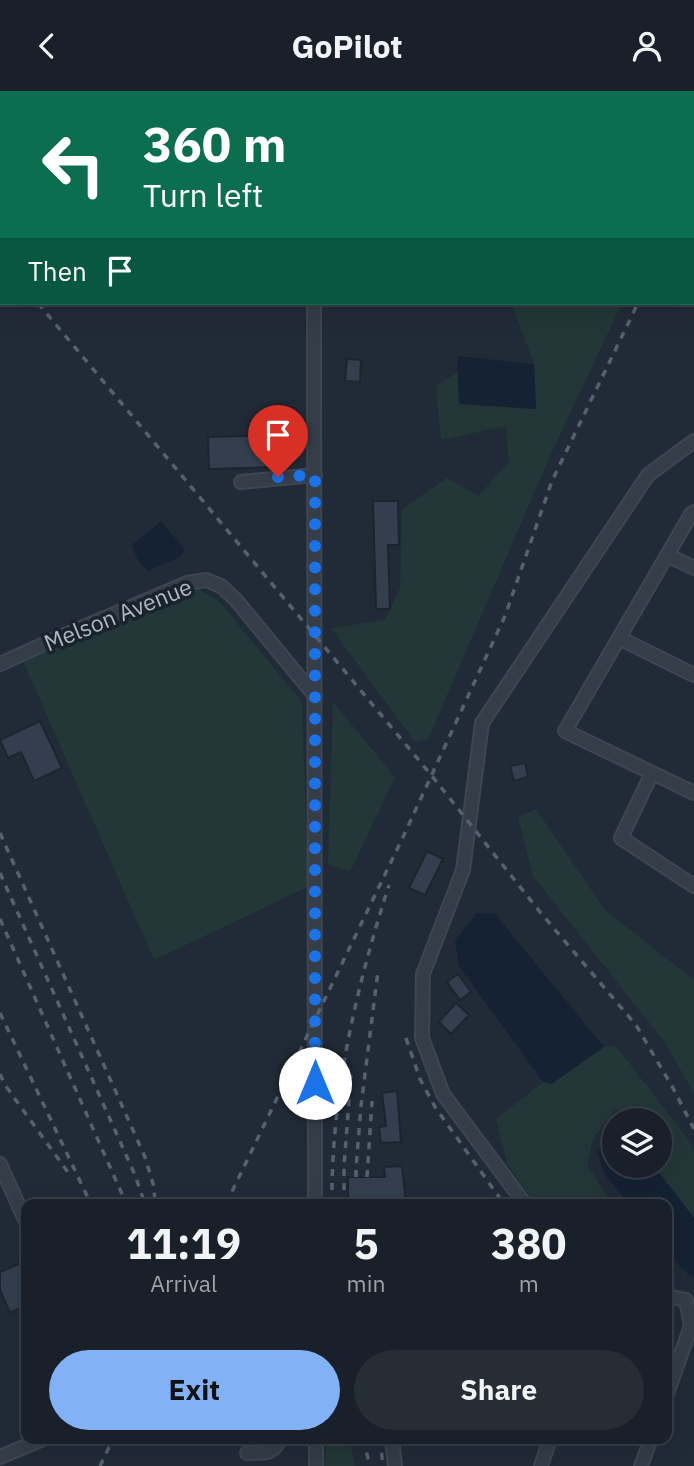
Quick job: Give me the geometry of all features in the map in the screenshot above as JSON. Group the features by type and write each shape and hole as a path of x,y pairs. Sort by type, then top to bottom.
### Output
{"street":[{"path":"314,305 315,1199"},
{"path":"521,1199 443,1094 422,1038 423,974 463,870 482,723 648,475 694,441"},
{"path":"241,482 315,475"},
{"path":"694,512 565,731 694,793"},
{"path":"667,555 694,568"},
{"name":"Melson Avenue","path":"0,664 187,583 206,580 221,586 236,600 315,696"},
{"path":"619,638 694,675"},
{"path":"652,773 621,838 694,886"},
{"path":"0,1164 21,1211"},
{"path":"672,1297 685,1300 691,1326 672,1380"},
{"path":"0,1458 32,1444"},
{"path":"247,1453 272,1450 277,1444"},
{"path":"316,1444 316,1466"},
{"path":"393,1444 395,1466"},
{"path":"541,1466 548,1444"},
{"path":"641,1466 649,1444"}],"shaded area":[{"path":"512,305 621,305 551,454 428,739 415,742 331,628 385,620 400,588 402,509 447,478 478,496 509,462 506,426 441,440 436,386 458,372 459,404 536,408 534,364"},
{"path":"195,587 218,600 302,702 308,887 154,960 23,661"},
{"path":"333,702 395,777 350,872 328,864"},
{"path":"536,809 605,910 694,980 694,1094 666,1044 533,876 518,817"},
{"path":"616,1046 664,1108 602,1108 602,1127 594,1137 587,1164 609,1199 532,1199 507,1163 496,1119 543,1082 552,1084 604,1047"},
{"path":"672,1118 694,1151 694,1218 663,1178 672,1178"},
{"path":"326,1444 351,1444 355,1466 325,1466"}],"water":[{"path":"457,356 534,364 536,409 459,404"},
{"path":"161,521 185,550 180,557 148,571 138,561 132,545"},
{"path":"476,913 495,914 604,1047 551,1084 543,1082 459,966 455,941"},
{"path":"602,1143 602,1166 598,1153"},
{"path":"607,1178 663,1178 694,1218 694,1278 672,1256 672,1199 625,1199"}],"building":[{"path":"347,359 361,360 360,382 345,381"},
{"path":"278,435 279,467 209,469 208,437"},
{"path":"373,501 398,501 399,545 388,545 390,609 376,609"},
{"path":"40,721 62,768 34,781 21,752 8,758 0,740"},
{"path":"525,763 528,777 514,781 510,766"},
{"path":"427,851 443,859 425,895 409,888"},
{"path":"458,974 471,992 460,1000 447,982"},
{"path":"456,1003 469,1015 451,1034 439,1022"},
{"path":"397,1091 401,1142 381,1143 379,1127 386,1126 382,1093"},
{"path":"402,1166 405,1199 348,1199 348,1177 385,1177 384,1167"},
{"path":"21,1263 21,1308 10,1313 0,1290 0,1272"}],"railway":[{"path":"40,305 636,1025 694,1129"},
{"path":"228,1199 404,835 505,616 552,481 637,305"},
{"path":"0,833 145,1157 155,1199"},
{"path":"0,873 143,1199"},
{"path":"332,1199 336,1123 348,1042 366,963 389,885"},
{"path":"0,919 124,1199"},
{"path":"356,1177 361,1106 378,971"},
{"path":"0,1013 89,1199"},
{"path":"406,1038 420,1079 435,1107 500,1199"},
{"path":"0,1074 5,1085 70,1175"},
{"path":"344,1199 351,1075"},
{"path":"367,1177 372,1101"},
{"path":"100,1466 111,1444"},
{"path":"364,1444 370,1466"},
{"path":"381,1444 383,1466"}],"route":[{"path":"278,477 315,475 315,1083"}]}
